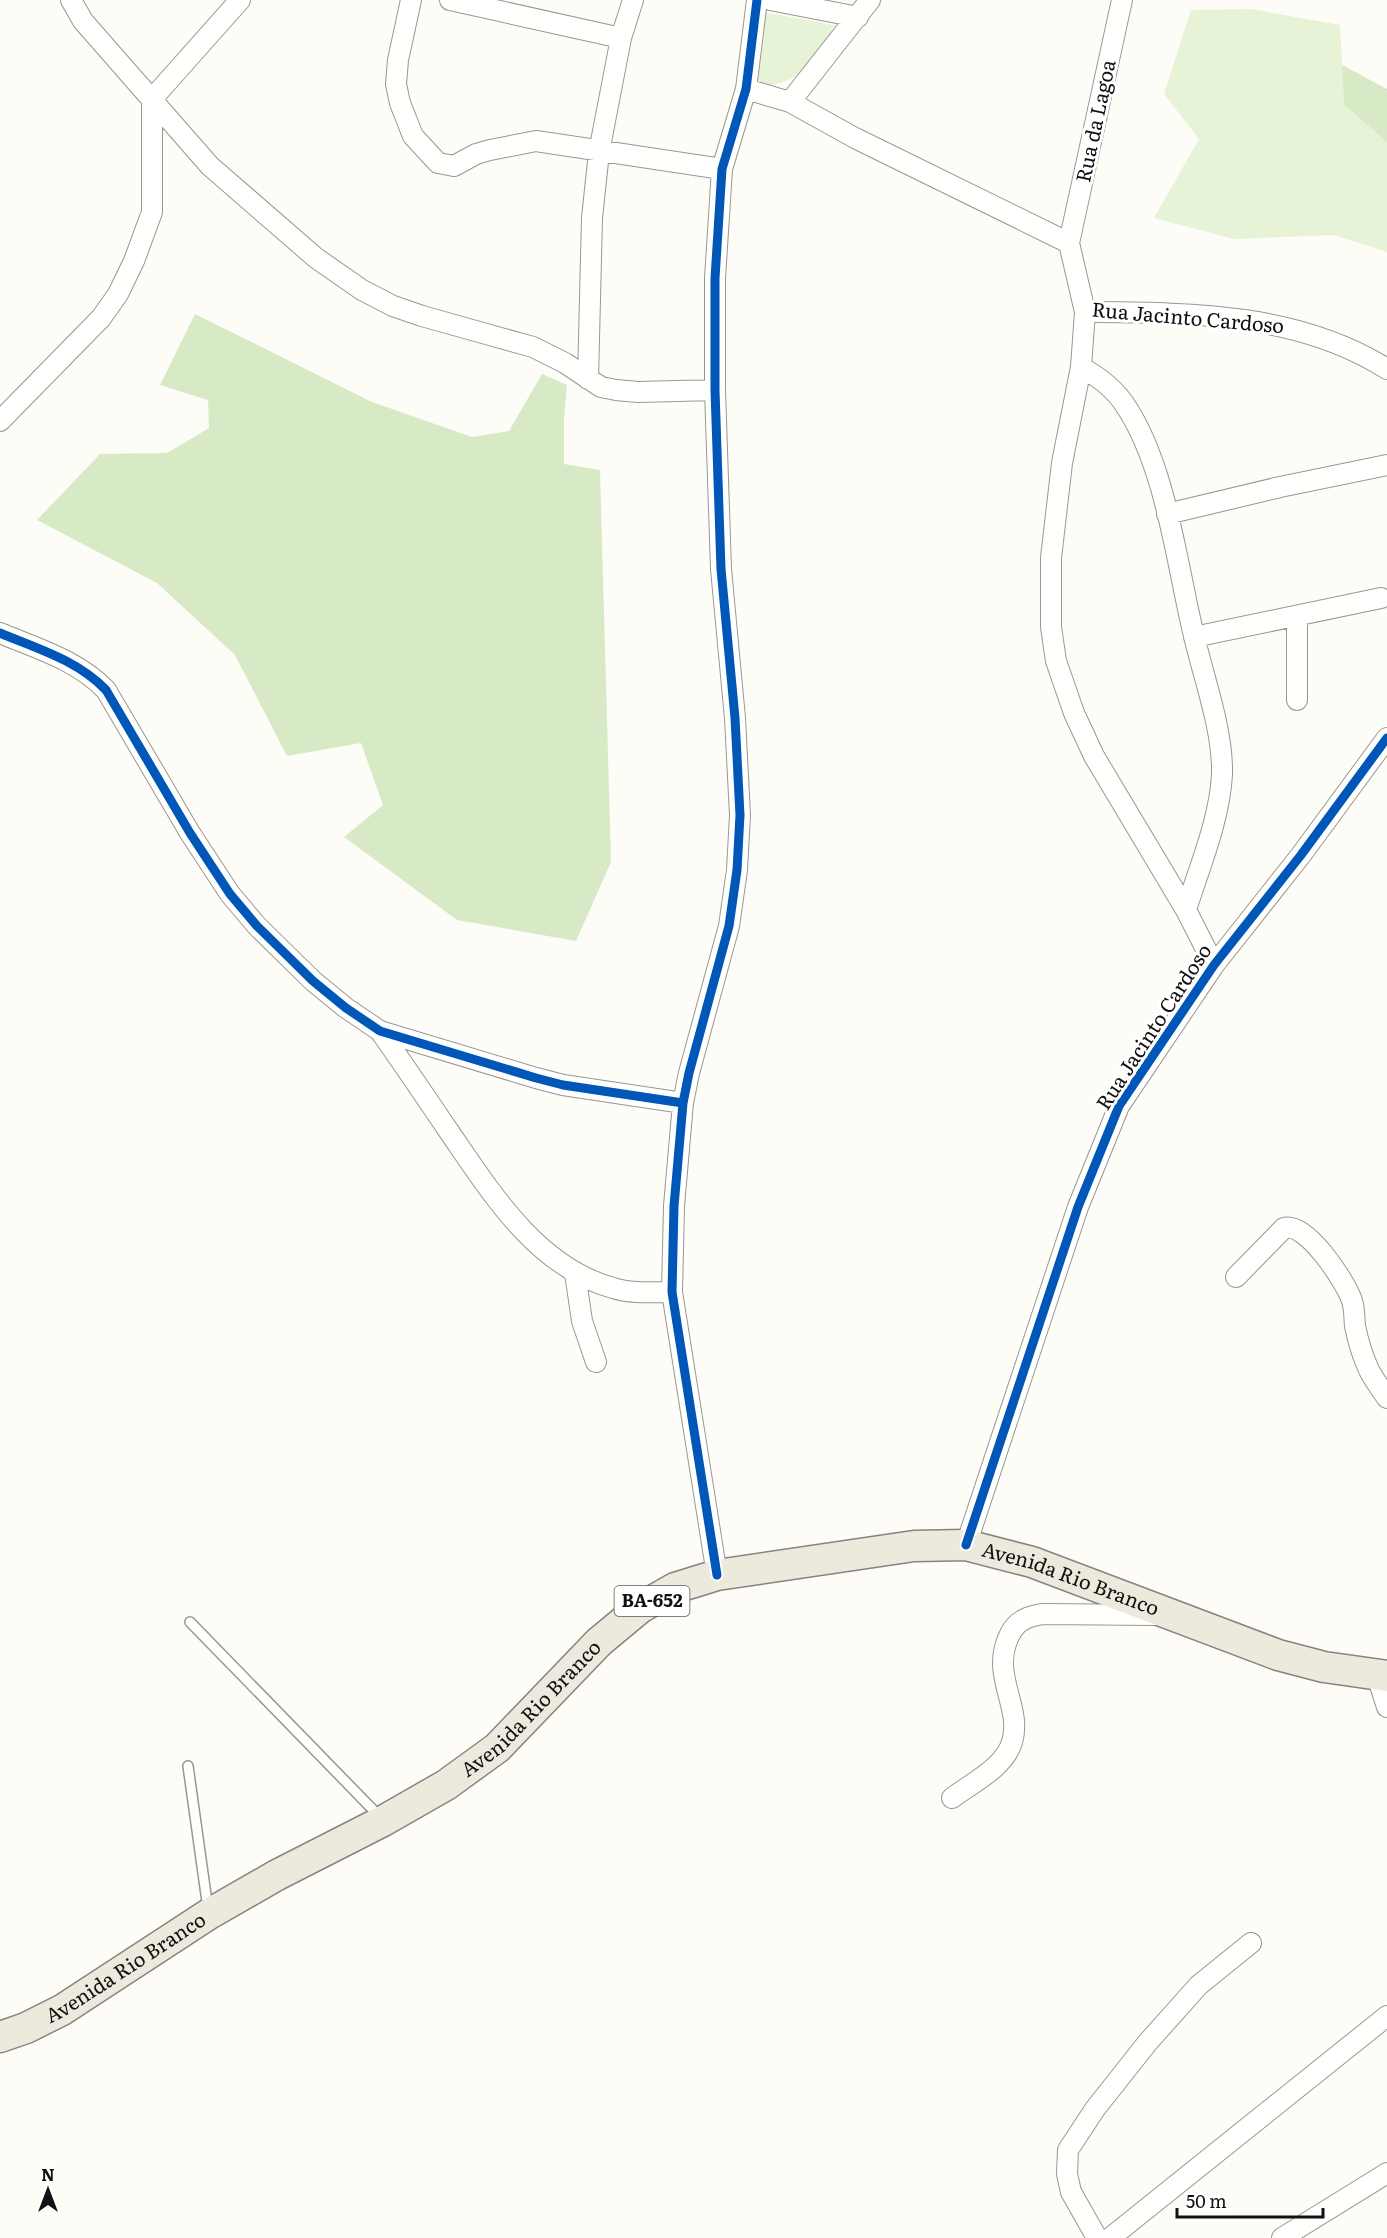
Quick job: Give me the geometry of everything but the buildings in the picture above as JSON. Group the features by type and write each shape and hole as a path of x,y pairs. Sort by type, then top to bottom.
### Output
{"main road":[{"name":"Avenida Rio Branco","path":"13,2033 62,2010 209,1914 277,1875 383,1821 446,1785 497,1748 599,1642 640,1608 675,1588 717,1575 914,1546 966,1545 1032,1562 1278,1655 1324,1667 1382,1676"}],"street":[{"path":"71,0 83,21 210,166 244,198 316,258 362,290 393,306 422,316 533,347 565,363 601,387 638,392 715,390"},
{"path":"0,421 101,318 118,294 134,261 152,212 152,99 240,0"},
{"path":"411,0 398,60 396,84 400,103 413,136 438,163 454,166 490,150 536,141 722,169"},
{"path":"450,0 621,38"},
{"path":"588,379 592,218 599,152 621,38 633,0"},
{"path":"717,1575 672,1292 674,1206 683,1103 729,926 735,886 740,815 735,718 721,569 715,390 715,278 722,169 746,89 757,0"},
{"path":"770,0 858,18"},
{"path":"790,102 870,0"},
{"name":"Rua da Lagoa","path":"1069,243 1122,0"},
{"path":"746,89 790,102 855,138 1069,243"},
{"name":"Rua Jacinto Cardoso","path":"1069,243 1085,312 1141,312 1217,317 1297,329 1346,347 1387,369"},
{"path":"1085,312 1081,367 1062,463 1051,558 1051,627 1056,661 1074,713 1094,756 1186,910 1214,965"},
{"path":"1081,367 1106,382 1126,406 1151,456 1167,514 1221,748 1222,776 1211,832 1186,910"},
{"path":"1167,514 1387,465"},
{"path":"1194,638 1381,598"},
{"path":"1297,616 1297,700"},
{"path":"0,633 65,660 90,674 106,690 190,833 230,894 257,926 313,981 346,1008 380,1031 563,1085 683,1103"},
{"name":"Rua Jacinto Cardoso","path":"966,1545 1078,1207 1119,1106 1214,965 1301,855 1387,738"},
{"path":"380,1031 489,1190 530,1237 575,1273 615,1289 633,1292 672,1292"},
{"path":"1236,1277 1284,1228 1289,1226 1300,1230 1316,1245 1346,1288 1354,1307 1358,1340 1370,1371 1387,1398"},
{"path":"575,1273 580,1314 596,1362"},
{"path":"952,1798 998,1764 1012,1743 1013,1722 1002,1668 1002,1654 1012,1630 1021,1620 1043,1614 1176,1616"},
{"path":"1382,1676 1387,1707"},
{"path":"1097,2238 1071,2192 1067,2174 1068,2150 1102,2101 1148,2042 1198,1985 1251,1943"},
{"path":"1110,2238 1387,2016"},
{"path":"1282,2238 1387,2173"}],"lane":[{"path":"190,1622 383,1821"},
{"path":"188,1766 209,1914"}],"green space":[{"path":"1251,9 1340,25 1344,105 1387,142 1387,252 1334,235 1234,239 1154,218 1199,139 1164,94 1191,10"},
{"path":"757,11 834,25 822,48 807,67 788,80 762,87 753,79"},
{"path":"1342,65 1387,89 1387,142 1344,105"},
{"path":"195,314 372,402 472,437 509,431 542,374 567,385 564,464 600,470 611,862 576,941 457,920 344,837 383,805 361,743 287,756 235,655 157,583 37,520 100,454 167,453 209,428 208,400 160,385"}],"cycle path":[{"path":"717,1575 672,1292 674,1206 683,1103 729,926 737,870 740,815 735,718 721,569 715,390 715,278 722,169 746,89 757,0"},
{"path":"0,633 70,663 106,690 190,833 230,894 257,926 313,981 346,1008 380,1031 536,1078 563,1085 683,1103"},
{"path":"966,1545 1078,1207 1119,1106 1214,965 1301,855 1387,738"}]}
